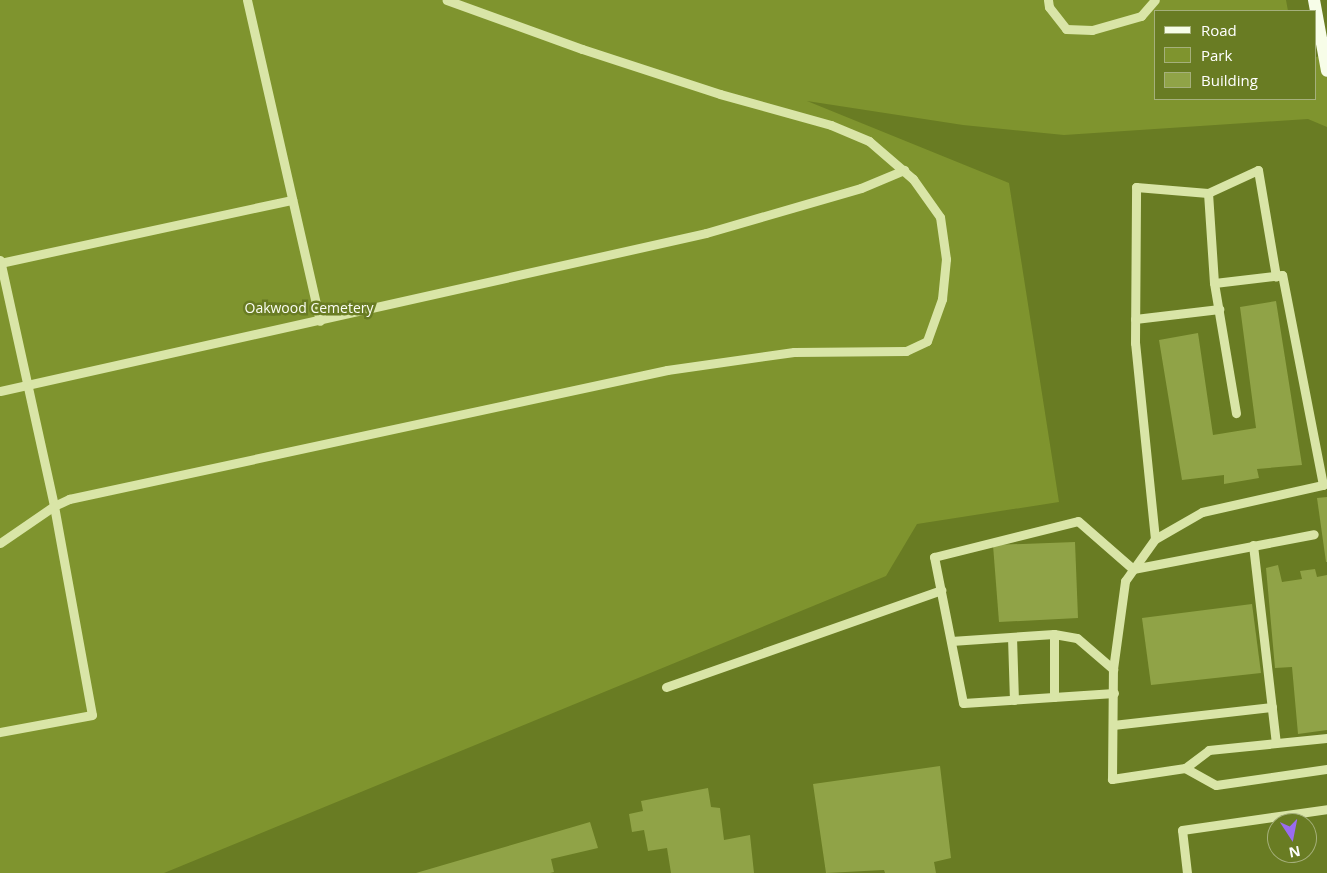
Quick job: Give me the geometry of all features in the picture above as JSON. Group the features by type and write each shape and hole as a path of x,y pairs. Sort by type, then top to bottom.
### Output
{"main road":[{"path":"1317,16 1327,68"}],"lane":[{"path":"247,0 320,321"},
{"path":"0,543 54,506 69,500 666,370 794,352 906,351 917,348 927,341 933,330 942,300 946,259 940,217 932,202 904,170 869,141 831,125 720,94 591,52 447,0"},
{"path":"1048,0 1049,7 1066,29 1092,30 1141,16 1155,0"},
{"path":"0,392 706,233 861,188 904,170"},
{"path":"1155,539 1136,318 1136,187 1208,193 1258,170 1276,276"},
{"path":"1208,193 1214,283 1236,413"},
{"path":"0,732 92,715 54,506 0,262 292,200"},
{"path":"1214,283 1282,275 1323,484 1202,512 1155,539 1125,581 1113,669 1112,780 1184,768 1209,750 1327,738"},
{"path":"1136,318 1219,309"},
{"path":"1114,693 963,703 934,557 1078,521 1133,570"},
{"path":"1133,570 1314,534"},
{"path":"1253,545 1276,743"},
{"path":"666,687 941,590"},
{"path":"950,641 1054,634 1077,638 1113,669"},
{"path":"1054,634 1054,697"},
{"path":"1012,637 1014,700"},
{"path":"1113,725 1272,707"},
{"path":"1184,768 1216,786 1327,769"},
{"path":"1187,873 1182,830 1327,809"}],"green space":[{"name":"Oakwood Cemetery","path":"0,0 1286,0 1288,10 1154,10 1154,100 1317,100 1317,57 1327,54 1327,127 1308,119 1064,135 963,125 807,101 1009,183 1059,502 917,524 886,576 164,873 0,873"}],"building":[{"path":"1276,301 1302,465 1257,469 1259,478 1224,484 1224,475 1182,480 1159,340 1198,333 1213,435 1256,428 1240,307"},
{"path":"1327,497 1327,562 1326,562 1317,498"},
{"path":"1075,542 1078,618 999,622 993,545"},
{"path":"1278,565 1282,582 1302,579 1300,571 1315,569 1317,577 1327,575 1327,730 1298,734 1292,667 1275,668 1266,568"},
{"path":"1252,604 1261,673 1151,685 1142,618"},
{"path":"940,766 951,858 934,862 936,873 885,873 884,870 826,873 813,784"},
{"path":"708,788 711,807 720,808 724,840 750,835 754,873 671,873 667,848 648,851 644,830 632,832 629,814 643,811 641,801"},
{"path":"590,822 598,848 551,859 554,872 416,873"}]}
